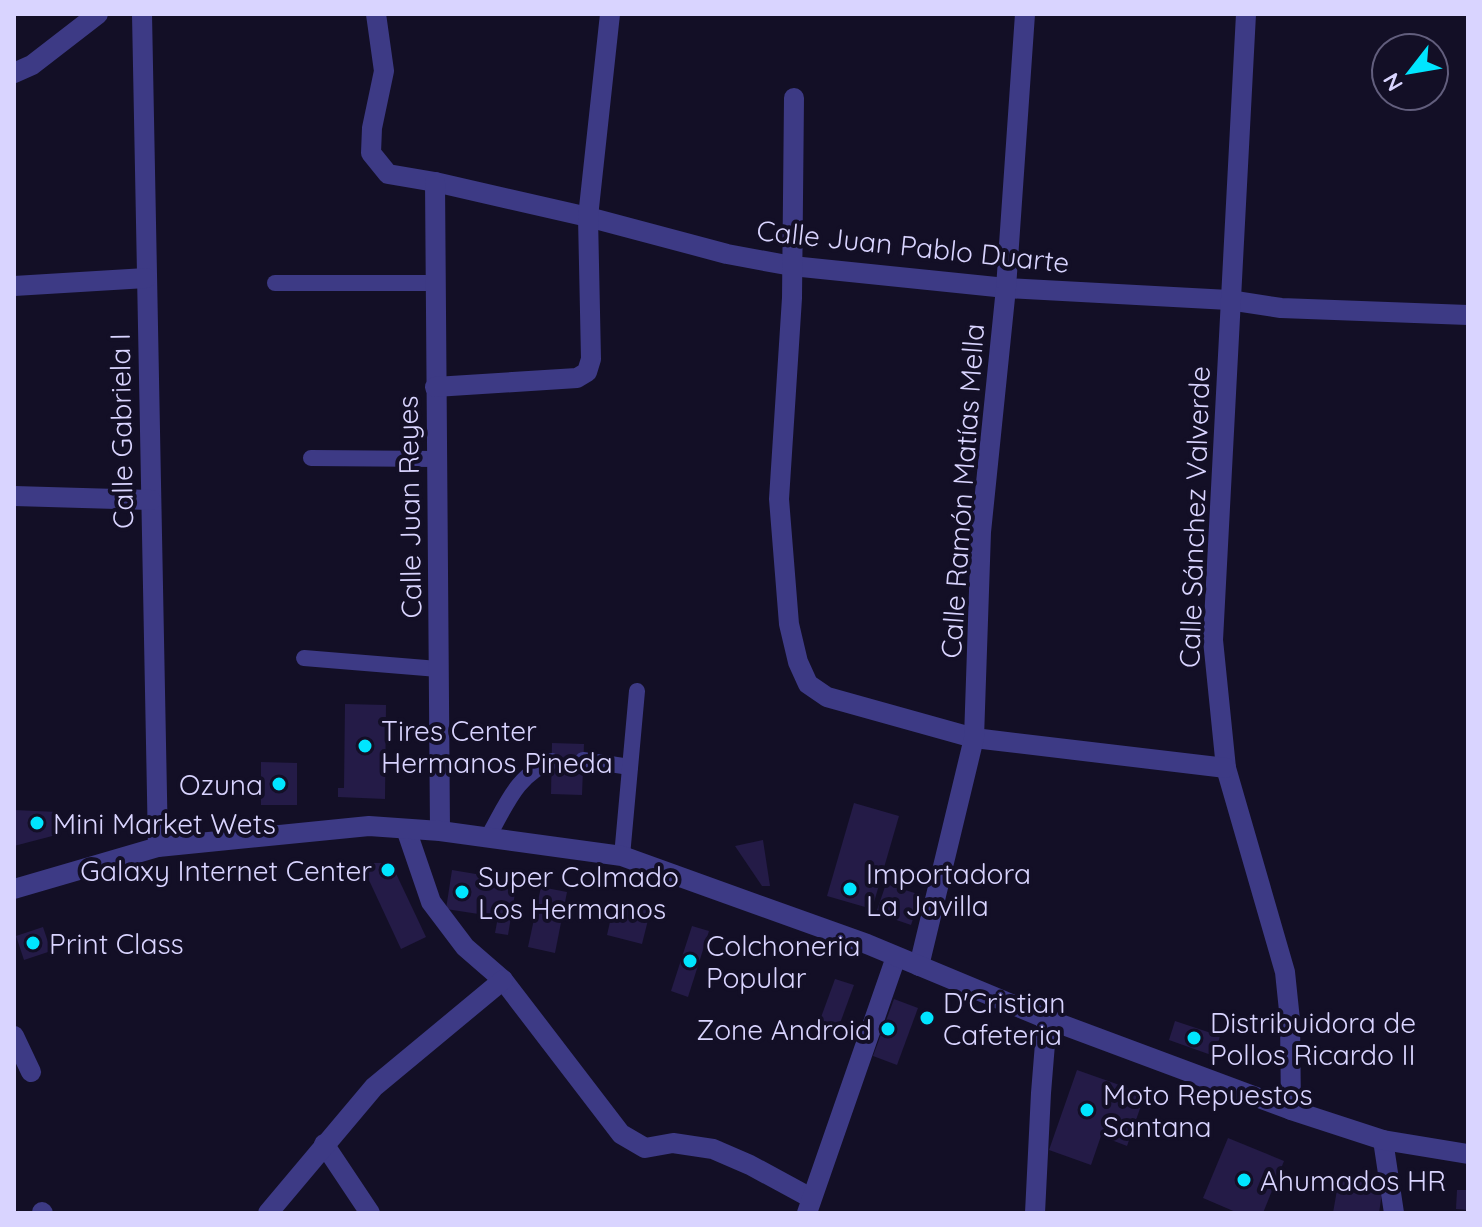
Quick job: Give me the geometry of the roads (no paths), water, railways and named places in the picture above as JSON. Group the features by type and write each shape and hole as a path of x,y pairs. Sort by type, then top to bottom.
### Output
{"street":[{"path":"14,73 32,65 98,14"},
{"name":"Calle Gabriela I","path":"142,14 158,847"},
{"name":"Calle Juan Pablo Duarte","path":"376,14 384,71 372,128 371,153 388,174 588,217 727,254 792,266 1006,288 1229,300 1281,308 1468,315"},
{"path":"435,387 577,378 587,372 591,359 588,217 610,14"},
{"name":"Calle Ramón Matías Mella","path":"919,966 974,738 981,532 1006,288 1025,14"},
{"name":"Calle Sánchez Valverde","path":"1246,14 1213,640 1226,768 1285,972 1290,1020 1291,1110"},
{"path":"794,98 792,266 779,499 789,624 798,662 808,684 827,697 974,738 1226,768"},
{"name":"Calle Juan Reyes","path":"435,182 440,831"},
{"path":"14,286 146,278"},
{"path":"14,496 151,500"},
{"path":"14,889 158,847 369,826 440,831 622,856 896,957 1047,1019 1291,1110 1383,1140 1468,1154"},
{"path":"406,829 431,902 465,947 503,980 621,1134 645,1148 673,1143 713,1149 750,1165 809,1205 896,957"},
{"path":"268,1213 374,1087 503,980"},
{"path":"1035,1213 1047,1019"},
{"path":"14,1036 31,1072"},
{"path":"1383,1140 1394,1213"},
{"path":"324,1144 370,1213"}],"lane":[{"path":"275,283 436,283"},
{"path":"311,458 436,459"},
{"path":"304,658 438,669"},
{"path":"622,856 637,691"},
{"path":"583,760 630,767"},
{"path":"488,837 522,778 552,761"}],"place":[{"name":"Tires Center Hermanos Pineda","path":"365,746"},
{"name":"Ozuna","path":"279,784"},
{"name":"Mini Market Wets","path":"37,823"},
{"name":"Galaxy Internet Center","path":"388,870"},
{"name":"Importadora La Javilla","path":"850,889"},
{"name":"Super Colmado Los Hermanos","path":"462,892"},
{"name":"Print Class","path":"33,943"},
{"name":"Colchoneria Popular","path":"690,961"},
{"name":"D'Cristian Cafeteria","path":"927,1018"},
{"name":"Zone Android","path":"888,1029"},
{"name":"Distribuidora de Pollos Ricardo II","path":"1194,1038"},
{"name":"Moto Repuestos Santana","path":"1087,1110"},
{"name":"Ahumados HR","path":"1244,1180"}]}
